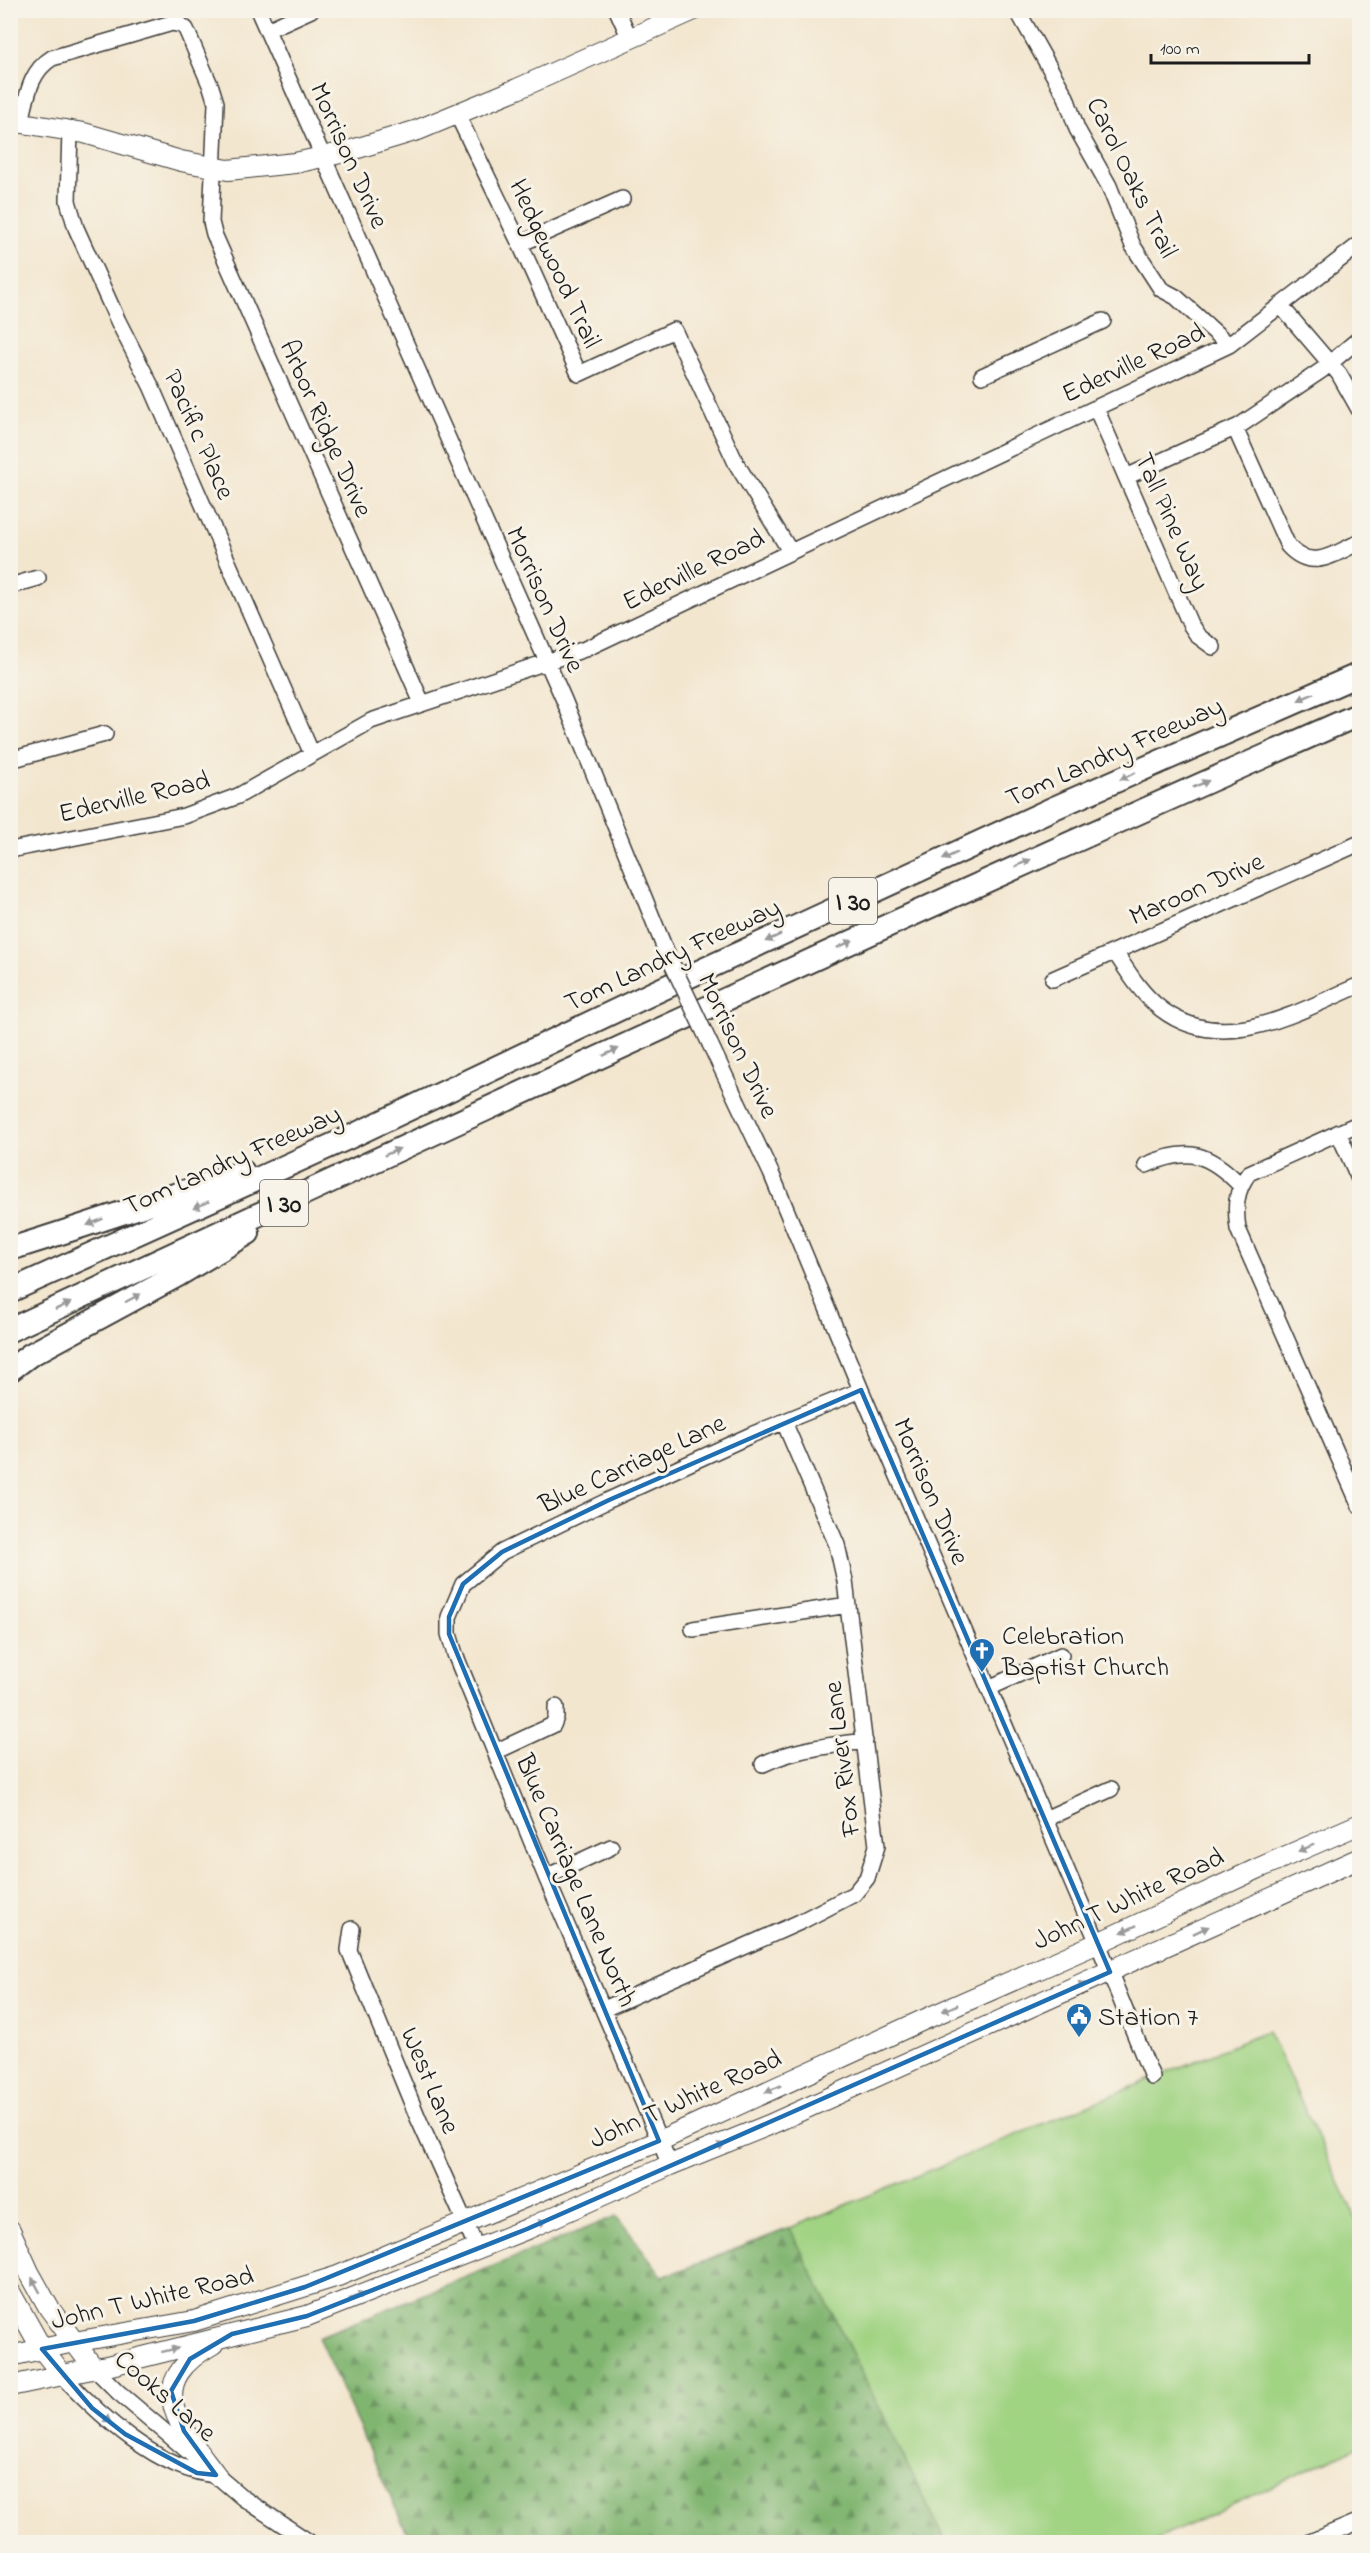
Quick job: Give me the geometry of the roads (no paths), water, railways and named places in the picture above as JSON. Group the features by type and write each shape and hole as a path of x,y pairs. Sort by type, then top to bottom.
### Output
{"highway":[{"name":"Tom Landry Freeway","path":"10,1291 350,1137 675,983 1000,833 1359,674"},
{"name":"I 30","path":"10,1330 1018,865 1359,714"},
{"path":"10,1249 90,1225 128,1210 350,1137"},
{"path":"10,1370 30,1355 178,1275 366,1164"}],"main road":[{"path":"16,121 70,130 181,161 228,170 323,158 418,130 694,10"},
{"name":"John T White Road","path":"10,2356 194,2320 338,2276 464,2221 659,2141 1359,1824"},
{"name":"John T White Road","path":"10,2386 63,2376 307,2316 477,2249 769,2125 1359,1858"},
{"name":"Cooks Lane","path":"10,2230 49,2308 93,2367"},
{"name":"Cooks Lane","path":"10,2292 42,2349 63,2376"},
{"path":"216,2475 184,2431 173,2409 171,2391 180,2371 190,2359 232,2334"}],"street":[{"name":"Morrison Drive","path":"258,10 564,700 665,950 771,1173 861,1390 1098,1943 1152,2077"},
{"path":"267,30 311,10"},
{"path":"617,10 630,39"},
{"name":"Carol Oaks Trail","path":"1017,10 1066,97 1077,129 1109,186 1133,246 1161,289 1176,297 1229,345"},
{"name":"Arbor Ridge Drive","path":"16,121 32,77 44,62 52,58 172,23 181,25 192,40 216,103 211,222 214,234 422,704"},
{"name":"Hedgewood Trail","path":"457,114 520,244 579,374 674,330 736,463 790,551"},
{"name":"Pacific Place","path":"70,130 68,201 76,228 118,321 151,386 312,754"},
{"path":"520,244 622,199"},
{"name":"Ederville Road","path":"10,850 184,816 238,796 371,721 585,649 1229,345 1359,244"},
{"path":"1280,305 1330,363 1346,386 1359,411"},
{"path":"982,376 1103,321"},
{"path":"1126,477 1234,428 1274,404 1330,363 1359,338"},
{"name":"Tall Pine Way","path":"1096,408 1190,624 1198,636 1213,647"},
{"path":"1234,428 1288,546 1297,556 1312,560 1359,542"},
{"path":"10,586 38,578"},
{"path":"10,760 105,734"},
{"name":"Maroon Drive","path":"1053,979 1359,843"},
{"path":"1114,952 1142,992 1161,1010 1186,1023 1224,1031 1260,1027 1359,985"},
{"path":"1359,1123 1249,1173 1240,1185 1235,1206 1238,1229 1359,1506"},
{"path":"1338,1131 1359,1181"},
{"path":"1146,1164 1170,1155 1197,1155 1221,1166 1240,1185"},
{"name":"Blue Carriage Lane","path":"450,1613 463,1584 502,1552 609,1500 861,1390"},
{"name":"Fox River Lane","path":"604,2009 800,1922 854,1894 867,1878 877,1846 848,1605 837,1545 784,1422"},
{"path":"693,1629 848,1605"},
{"name":"Blue Carriage Lane North","path":"450,1613 449,1634 455,1654 546,1876 670,2166"},
{"path":"989,1688 1061,1655"},
{"path":"495,1752 553,1725 556,1707"},
{"path":"763,1764 800,1750 865,1741"},
{"path":"1045,1819 1111,1789"},
{"path":"546,1876 611,1847"},
{"name":"West Lane","path":"352,1929 349,1950 417,2118 477,2249"},
{"name":"Cooks Lane","path":"93,2367 118,2392 243,2498 309,2542"},
{"name":"Cooks Lane","path":"63,2376 92,2408 125,2434 179,2466 197,2473 216,2475"},
{"path":"1310,2542 1359,2521"}],"place":[{"name":"Celebration Baptist Church","path":"982,1674"},
{"name":"Station 7","path":"1079,2039"}]}
